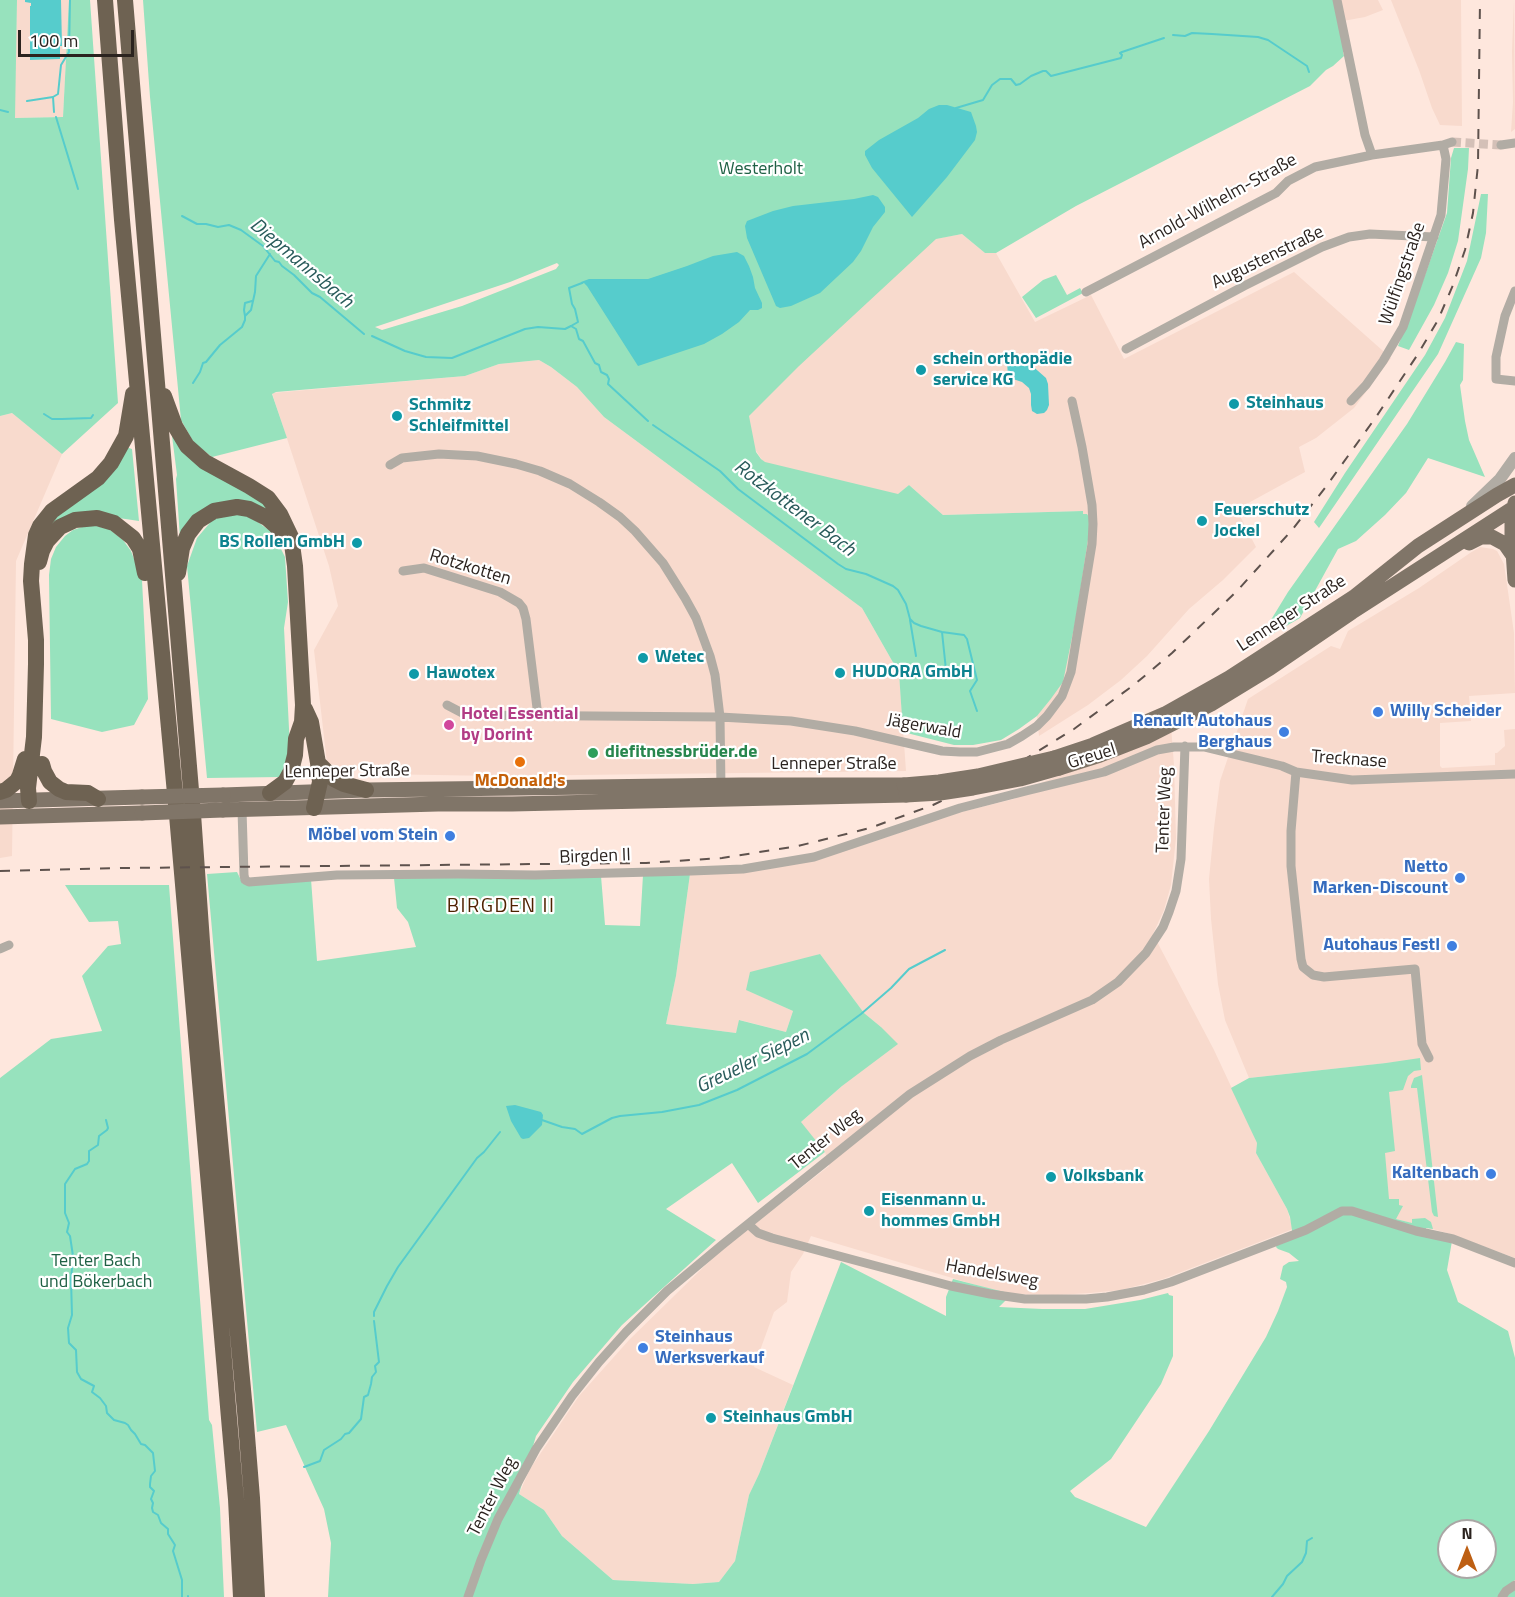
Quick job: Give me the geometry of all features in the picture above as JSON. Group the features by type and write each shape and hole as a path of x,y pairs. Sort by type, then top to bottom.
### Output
{"highway":[{"path":"105,0 122,220 236,1499 241,1597"},
{"path":"125,0 203,956 245,1411 257,1597"},
{"path":"33,806 28,788 34,737 36,640 31,581 36,535 52,511 98,477 117,454 126,435 137,369"},
{"path":"156,375 175,426 187,446 205,462 268,498 280,514 291,537 295,566 303,705 302,723 296,739 291,771 285,782 270,793"},
{"path":"174,600 185,539 198,521 214,511 237,507 261,514 276,526 292,549"},
{"path":"33,806 42,764 42,637 39,564 42,551 50,537 64,524 90,518 114,523 129,534 140,549 144,562 150,622 160,633"},
{"path":"303,705 311,722 318,764 320,782 314,797"},
{"path":"300,727 314,797"},
{"path":"0,792 17,781 34,737"},
{"path":"42,764 51,782 59,789 66,792 88,793 98,799"},
{"path":"318,764 334,779 366,790"}],"main road":[{"name":"Lenneper Straße","path":"1057,763 1100,755 1146,737 1222,697 1247,668 1375,582 1408,553 1515,485"},
{"name":"Lenneper Straße","path":"0,801 33,806 142,813 223,803 270,793 314,797 905,790 940,793 1020,779 1234,683 1435,558 1515,505"},
{"path":"1515,505 1512,523 1515,580"},
{"path":"1435,558 1448,558 1468,543 1485,537 1501,541 1512,554"},
{"name":"Lenneper Straße","path":"0,817 33,806 142,797 223,803 242,810 366,790 721,793"}],"street":[{"path":"1337,0 1365,135 1372,155"},
{"name":"Arnold-Wilhelm-Straße","path":"1086,292 1276,193 1288,181 1304,172 1372,155 1448,143"},
{"name":"Wülfingstraße","path":"1352,401 1366,385 1403,327 1441,215 1448,143"},
{"path":"1501,145 1515,143"},
{"name":"Augustenstraße","path":"1126,349 1312,252 1349,237 1370,234 1434,237"},
{"path":"1515,291 1505,316 1496,357 1496,379 1515,381"},
{"name":"Jägerwald","path":"447,705 465,715 720,717 791,721 826,726 942,751 977,752 1008,744 1037,726 1056,705 1071,672 1092,544 1093,516 1072,401"},
{"path":"390,465 402,458 430,454 503,460 540,471 570,484 620,517 644,540 663,563 696,618 715,675 720,717 721,793"},
{"path":"1458,520 1500,478 1515,458"},
{"name":"Rotzkotten","path":"403,572 424,568 500,592 519,603 526,619 538,716"},
{"name":"Trecknase","path":"1185,746 1229,752 1296,772 1352,780 1515,774"},
{"name":"Greuel","path":"1007,795 1104,772 1157,750 1185,746"},
{"name":"Tenter Weg","path":"468,1597 489,1539 536,1449 578,1389 614,1345 655,1302 748,1224 931,1080 1001,1040 1092,1000 1128,974 1146,953 1169,912 1176,891 1181,859 1185,746"},
{"path":"1296,772 1291,831 1291,866 1303,967 1312,975 1324,977 1415,969 1422,1044 1429,1058"},
{"name":"Birgden II","path":"242,810 244,877 246,881 252,882 337,875 535,875 743,868 826,853 960,808 1007,795"},
{"name":"Handelsweg","path":"748,1224 758,1233 772,1238 951,1286 1025,1299 1065,1300 1121,1295 1171,1282 1259,1253 1342,1211 1352,1211 1453,1239 1515,1263"},
{"path":"1502,1597 1513,1586"}],"shaded area":[{"path":"17,0 69,0 63,117 14,118"},
{"path":"1339,0 1378,0 1383,10 1365,17 1343,21"},
{"path":"1391,0 1461,0 1462,126 1440,125"},
{"path":"1514,0 1515,129 1511,132 1513,102"},
{"path":"962,234 985,253 996,253 1035,322 1091,295 1124,359 1294,272 1391,358 1354,408 1316,438 1299,447 1305,472 1241,507 1243,512 1239,514 1256,547 1223,580 1189,609 1147,656 1121,680 1088,705 1039,736 1037,716 1050,700 1083,511 943,515 909,485 893,499 769,470 752,445 737,409 928,240"},
{"path":"539,360 577,387 604,417 862,608 899,673 906,771 496,776 374,774 327,763 314,650 338,606 329,566 272,393 465,376 499,364"},
{"path":"12,413 62,454 16,561 12,856 0,858 0,416"},
{"path":"1480,547 1497,551 1504,564 1514,633 1515,693 1469,696 1471,721 1440,723 1440,766 1442,768 1495,765 1495,753 1505,746 1504,730 1515,729 1515,1258 1447,1233 1396,1219 1315,1156 1415,1060 1249,1078 1225,1020 1218,984 1209,879 1220,781 1248,699 1331,646 1340,649 1348,631 1419,588"},
{"path":"1171,726 1176,838 1171,885 1164,910 1153,934 1214,1050 1257,1143 1256,1153 1287,1209 1293,1229 1163,1279 1121,1290 1057,1295 1012,1294 986,1288 811,1236 791,1272 787,1302 774,1312 754,1367 793,1385 749,1495 735,1561 719,1582 693,1584 613,1580 562,1536 544,1510 519,1494 530,1469 579,1396 629,1340 721,1250 829,1166 825,1152 800,1123 842,1086 881,1027 864,1013 819,954 747,990 793,1011 786,1032 740,1020 736,1033 666,1024 676,976 690,874 860,846 961,812 1014,799 1043,782 1135,745"}],"green space":[{"path":"0,0 17,0 15,118 63,117 69,0 90,0 118,403 62,454 12,413 0,416"},
{"name":"Westerholt","path":"143,0 1334,0 1345,50 1344,56 1310,86 1076,206 996,253 985,253 962,234 936,239 799,366 749,416 756,452 765,462 898,494 909,485 943,515 1083,511 1083,514 1087,514 1091,520 1076,618 1063,682 1037,716 1019,729 1001,740 973,745 954,745 903,732 899,673 862,608 604,417 577,387 539,360 499,364 465,376 276,392 272,394 287,438 212,457 194,443 181,420","holes":["557,263 559,265 556,269 462,306 382,330 375,327 510,282"]},
{"path":"1454,148 1469,148 1458,241 1448,273 1434,305 1409,350 1398,346 1447,213 1451,158"},
{"path":"1481,194 1488,194 1486,233 1481,258 1438,354 1319,528 1314,522 1425,355 1445,318 1467,261"},
{"path":"1056,275 1067,295 1080,288 1083,293 1036,318 1022,297 1043,280"},
{"path":"1456,342 1464,344 1463,380 1460,385 1469,440 1485,477 1428,458 1406,493 1385,515 1356,541 1338,549 1300,618 1267,637 1266,628 1288,592 1407,424"},
{"path":"171,428 274,512 245,503 180,538 177,475"},
{"path":"126,447 132,449 139,521 103,514 42,532"},
{"path":"232,514 248,515 273,533 285,557 288,602 284,628 290,749 281,777 207,778 187,566 197,538 214,518"},
{"path":"85,526 109,529 123,540 131,551 142,580 148,699 134,725 102,732 51,719 49,575 51,559 56,547 65,536"},
{"path":"237,872 243,884 311,879 317,961 416,947 408,922 397,908 394,878 601,876 605,925 640,926 643,875 690,874 676,976 666,1024 736,1033 739,1020 786,1032 793,1011 746,990 750,972 820,954 864,1013 898,1044 842,1086 801,1122 825,1152 758,1203 732,1163 666,1209 716,1240 622,1325 573,1382 536,1436 519,1494 544,1510 562,1536 613,1580 693,1584 719,1582 735,1561 749,1495 841,1262 946,1316 946,1297 953,1279 1012,1294 999,1307 1085,1309 1168,1293 1173,1296 1173,1356 1161,1384 1111,1459 1070,1491 1075,1497 1146,1527 1209,1431 1266,1337 1287,1287 1286,1282 1280,1279 1283,1266 1289,1262 1299,1261 1276,1247 1277,1244 1293,1237 1290,1217 1256,1153 1257,1143 1231,1088 1249,1078 1420,1058 1421,1070 1414,1071 1408,1076 1403,1090 1389,1092 1395,1151 1385,1153 1389,1199 1399,1199 1399,1205 1403,1206 1396,1219 1412,1223 1412,1219 1425,1218 1431,1222 1433,1229 1426,1228 1426,1231 1452,1241 1447,1270 1458,1302 1508,1331 1515,1358 1515,1580 1512,1582 1515,1587 1515,1597 328,1597 331,1543 324,1509 286,1425 257,1432 207,874"},
{"name":"Tenter Bach und Bökerbach","path":"65,885 169,885 209,1420 212,1425 220,1508 224,1597 0,1597 0,1078 51,1039 102,1031 82,976 108,946 121,944 118,921 89,922"},
{"path":"1422,1075 1438,1217 1432,1212 1417,1088 1411,1088 1414,1078"}],"water":[{"path":"25,0 61,0 60,59 30,60 31,3"},
{"path":"947,105 971,112 977,132 975,140 912,217 872,168 865,151 929,109"},
{"path":"873,195 878,197 885,207 885,212 873,227 853,262 820,293 791,306 780,308 776,306 747,238 745,226 747,221 793,206"},
{"path":"737,252 744,256 749,266 762,308 750,310 739,322 704,344 638,366 587,286 581,282 589,279 648,279 713,256"},
{"path":"1020,356 1046,378 1049,405 1044,413 1037,414 1032,411 1029,388 1008,375 1008,359"},
{"path":"515,1105 541,1112 543,1115 542,1125 529,1138 521,1138 511,1121 506,1106"}],"waterway":[{"name":"Diepmannsbach","path":"54,112 53,97 58,94 61,65 69,52 70,0"},
{"name":"Diepmannsbach","path":"1173,35 1185,36 1192,33 1258,37 1268,40 1307,66 1309,72"},
{"name":"Diepmannsbach","path":"956,108 983,100 992,85 1000,79 1011,79 1016,85 1043,71 1051,76 1121,58 1120,53 1122,52 1164,38"},
{"path":"27,101 53,97"},
{"path":"0,110 8,112"},
{"name":"Diepmannsbach","path":"56,117 78,189"},
{"name":"Diepmannsbach","path":"182,216 197,224 218,227 229,225 241,230 263,246 275,261 279,262 312,293 320,297 364,334"},
{"path":"193,383 203,363 242,327 245,316 251,310 256,276 270,254"},
{"name":"Diepmannsbach","path":"372,336 405,351 426,357 452,358 525,329 538,327 565,329 578,322 569,288 582,283"},
{"path":"245,316 245,303 252,301"},
{"name":"Rotzkottener Bach","path":"571,326 576,329 579,339 583,341 601,372 607,375 608,384 648,421"},
{"path":"44,414 52,419 91,418 93,415"},
{"name":"Rotzkottener Bach","path":"653,425 720,471 738,489 838,564 893,586 906,604 910,619 914,623 942,632 964,635 977,680 970,691 977,711"},
{"name":"Rotzkottener Bach","path":"910,620 916,656"},
{"name":"Rotzkottener Bach","path":"942,632 946,670"},
{"name":"Greueler Siepen","path":"542,1120 575,1129 582,1134 612,1118 699,1105 737,1090 807,1054 861,1014 909,969 945,950"},
{"path":"106,1120 108,1128 99,1136 98,1145 89,1151 89,1161 75,1169 65,1184 65,1213 69,1223 67,1232 70,1236 73,1256 69,1343 76,1350 77,1372 81,1379 94,1386 92,1392 106,1406 107,1413 114,1420 128,1425 141,1444 153,1453 155,1471 151,1476 150,1484 154,1491 151,1499 152,1508 161,1523 168,1529 168,1534 175,1545 173,1551 182,1580 182,1597"},
{"name":"Greueler Siepen","path":"374,1316 398,1267 477,1158 500,1132"},
{"name":"Greueler Siepen","path":"304,1467 320,1461 324,1450 349,1433 361,1419 364,1397 368,1395 372,1377 376,1372 375,1366 379,1362 374,1321"},
{"path":"1272,1597 1287,1576 1302,1562 1306,1553 1307,1541 1312,1538"}],"tunnel":[{"path":"1452,142 1501,145"}],"railway":[{"path":"0,871 646,863 722,858 798,846 870,828 933,805 1014,766 1074,729 1135,684 1172,653 1237,591 1292,530 1325,488 1418,354 1438,320 1453,285 1465,250 1473,213 1478,165 1480,0"}],"place":[{"name":"schein orthopädie service KG","path":"921,370"},
{"name":"Steinhaus","path":"1234,404"},
{"name":"Schmitz Schleifmittel","path":"397,416"},
{"name":"Feuerschutz Jockel","path":"1202,521"},
{"name":"BS Rollen GmbH","path":"357,543"},
{"name":"Wetec","path":"643,658"},
{"name":"HUDORA GmbH","path":"840,673"},
{"name":"Hawotex","path":"414,674"},
{"name":"Willy Scheider","path":"1378,712"},
{"name":"Hotel Essential by Dorint","path":"449,725"},
{"name":"Renault Autohaus Berghaus","path":"1284,732"},
{"name":"diefitnessbrüder.de","path":"593,753"},
{"name":"McDonald's","path":"520,762"},
{"name":"Möbel vom Stein","path":"450,836"},
{"name":"Netto Marken-Discount","path":"1460,878"},
{"name":"Autohaus Festl","path":"1452,946"},
{"name":"Kaltenbach","path":"1491,1174"},
{"name":"Volksbank","path":"1051,1177"},
{"name":"Eisenmann u. hommes GmbH","path":"869,1211"},
{"name":"Steinhaus Werksverkauf","path":"643,1348"},
{"name":"Steinhaus GmbH","path":"711,1418"}],"district":[{"name":"BIRGDEN II","path":"501,907"}]}
